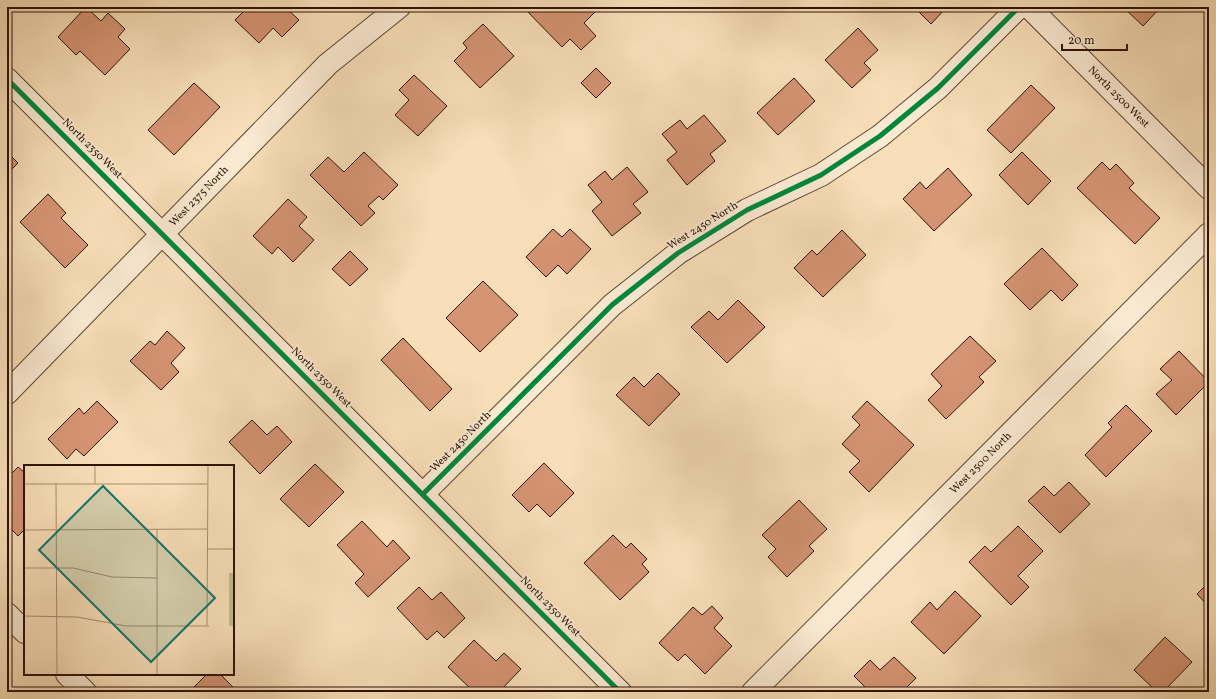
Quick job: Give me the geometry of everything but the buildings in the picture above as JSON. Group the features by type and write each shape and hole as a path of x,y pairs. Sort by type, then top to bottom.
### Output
{"street":[{"name":"West 2375 North","path":"7,392 328,64 398,7"},
{"name":"West 2450 North","path":"423,494 612,305 678,252 747,210 821,175 880,136 938,88 1019,7"},
{"name":"North 2500 West","path":"1029,7 1209,188"},
{"name":"North 2350 West","path":"7,79 620,692"},
{"name":"West 2500 North","path":"753,692 1209,234"},
{"path":"7,614 24,631"},
{"path":"68,675 85,692"}],"cycle path":[{"path":"423,494 612,305 678,253 747,210 821,175 880,136 938,88 1019,7"},
{"path":"7,79 620,692"}]}
